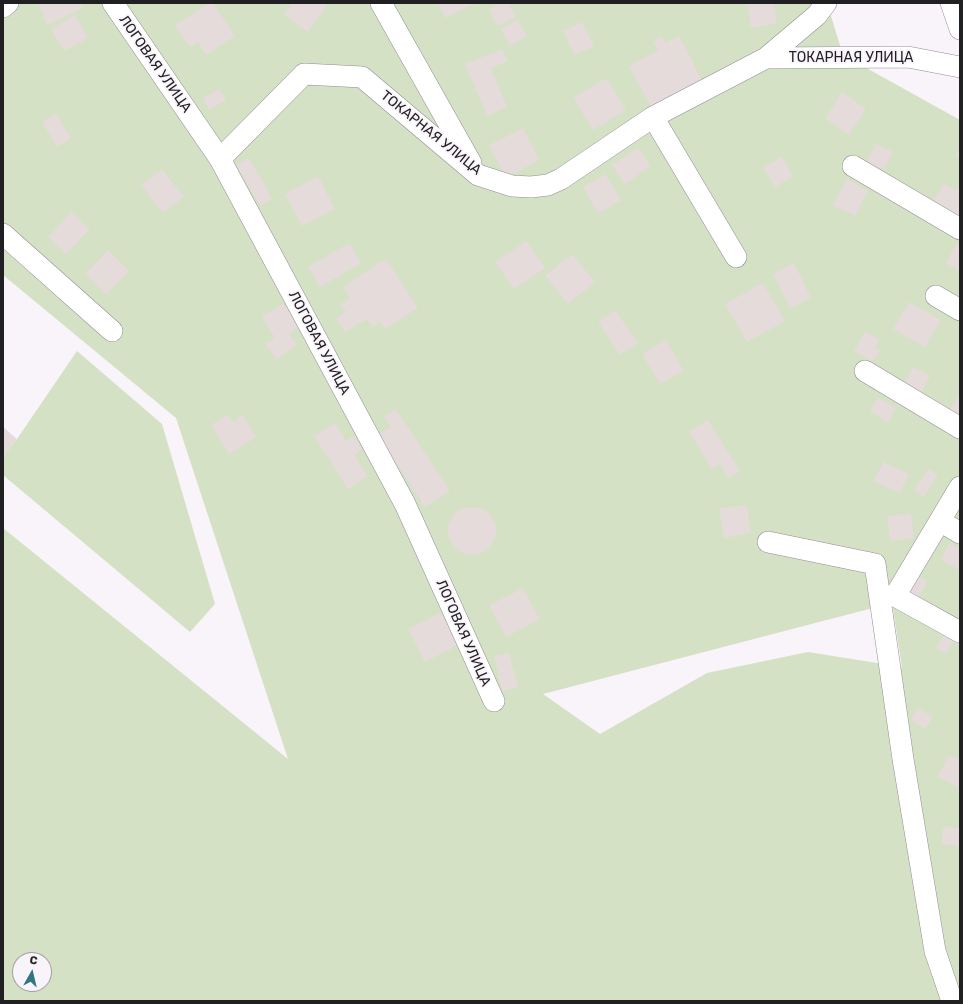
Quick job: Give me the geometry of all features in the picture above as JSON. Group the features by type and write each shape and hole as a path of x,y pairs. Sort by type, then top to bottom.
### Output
{"street":[{"path":"3,7 8,3"},
{"name":"ЛОГОВАЯ УЛИЦА","path":"113,3 220,159 405,504 494,701"},
{"path":"381,3 478,174"},
{"name":"ТОКАРНАЯ УЛИЦА","path":"220,159 304,74 362,77 478,174 512,186 531,187 548,185 561,179 653,118 766,58 816,15 826,3"},
{"path":"952,3 960,29"},
{"name":"ТОКАРНАЯ УЛИЦА","path":"766,58 908,57 960,67"},
{"path":"653,118 736,257"},
{"path":"853,166 960,229"},
{"path":"3,234 112,331"},
{"path":"936,296 960,310"},
{"path":"865,371 960,428"},
{"path":"960,487 895,596 960,632"},
{"path":"940,521 960,533"},
{"path":"768,542 875,564 903,759 936,951 952,1001"}],"green space":[{"path":"3,3 827,3 843,55 960,120 960,1001 3,1001 3,528 288,759 176,418 3,275","holes":["892,603 902,667 808,652 707,673 600,734 543,694"]},
{"path":"77,351 162,424 215,604 190,632 3,475 3,456 17,439"}],"building":[{"path":"38,3 80,3 83,8 47,25"},
{"path":"209,3 213,3 235,36 206,55 198,42 190,47 175,25"},
{"path":"293,3 326,3 327,5 308,32 284,14"},
{"path":"438,3 476,3 445,18"},
{"path":"501,3 509,3 516,17 497,26 489,9"},
{"path":"747,3 774,3 777,23 751,28"},
{"path":"75,15 88,38 64,51 51,29"},
{"path":"518,20 527,36 510,46 501,29"},
{"path":"582,22 594,46 575,55 563,31"},
{"path":"679,36 702,80 651,107 629,66 658,50 653,42 662,37 666,43"},
{"path":"502,49 508,61 491,68 507,107 487,116 465,64"},
{"path":"606,78 626,110 593,130 573,98"},
{"path":"220,89 226,100 209,110 203,98"},
{"path":"842,92 866,109 849,135 825,118"},
{"path":"56,114 71,138 57,147 42,122"},
{"path":"523,128 539,160 506,178 489,145"},
{"path":"876,144 893,152 884,169 879,167 878,174 864,167"},
{"path":"638,148 651,166 625,184 612,165"},
{"path":"960,148 960,159 955,156"},
{"path":"782,157 793,176 775,187 763,168"},
{"path":"249,158 272,198 260,206 236,165"},
{"path":"162,169 184,197 163,213 141,185"},
{"path":"605,174 621,200 598,213 583,187"},
{"path":"318,176 335,209 302,226 285,194"},
{"path":"847,179 868,191 855,216 833,205"},
{"path":"944,183 956,191 960,186 960,211 958,215 934,200"},
{"path":"71,212 90,229 66,254 48,237"},
{"path":"526,241 545,268 514,289 495,262"},
{"path":"349,243 361,263 320,287 308,267"},
{"path":"956,244 960,246 960,271 946,263"},
{"path":"108,250 129,271 106,294 85,274"},
{"path":"572,254 595,282 568,304 545,276"},
{"path":"386,259 418,308 385,329 380,322 372,327 366,319 345,332 336,318 346,312 340,304 350,298 343,287"},
{"path":"794,263 811,298 790,308 773,274"},
{"path":"763,283 785,321 747,342 725,304"},
{"path":"909,302 941,320 925,347 893,329"},
{"path":"283,303 298,327 289,334 297,345 276,359 266,344 275,338 262,317"},
{"path":"615,310 638,343 620,355 598,322"},
{"path":"865,331 880,340 875,348 880,351 873,362 854,351"},
{"path":"666,340 684,371 660,384 642,354"},
{"path":"913,367 930,376 918,399 901,391"},
{"path":"958,396 960,397 960,414 957,420 947,414"},
{"path":"878,398 896,408 888,422 870,411"},
{"path":"396,409 450,491 425,507 378,435 391,427 384,417"},
{"path":"242,414 256,437 229,454 211,425 227,415 234,422"},
{"path":"708,420 740,471 728,478 720,464 712,469 689,432"},
{"path":"335,423 346,441 353,436 362,449 354,455 368,476 348,489 314,436"},
{"path":"3,427 17,439 3,456"},
{"path":"883,462 909,474 900,493 874,481"},
{"path":"928,469 938,475 924,497 914,490"},
{"path":"746,505 751,533 724,538 719,509"},
{"path":"472,507 481,509 489,514 494,522 496,531 494,540 489,548 481,553 472,555 463,553 455,548 450,540 448,531 450,522 455,514 463,509"},
{"path":"911,514 914,538 890,541 887,516"},
{"path":"949,543 960,549 960,570 941,560"},
{"path":"914,574 927,581 918,599 905,593"},
{"path":"523,588 539,620 506,637 489,605"},
{"path":"441,613 458,645 425,662 408,629"},
{"path":"944,634 954,639 947,654 936,648"},
{"path":"509,653 518,687 502,691 494,656"},
{"path":"918,708 933,717 926,729 911,720"},
{"path":"949,755 960,760 960,788 938,777"},
{"path":"943,827 960,828 960,846 942,844"}]}
